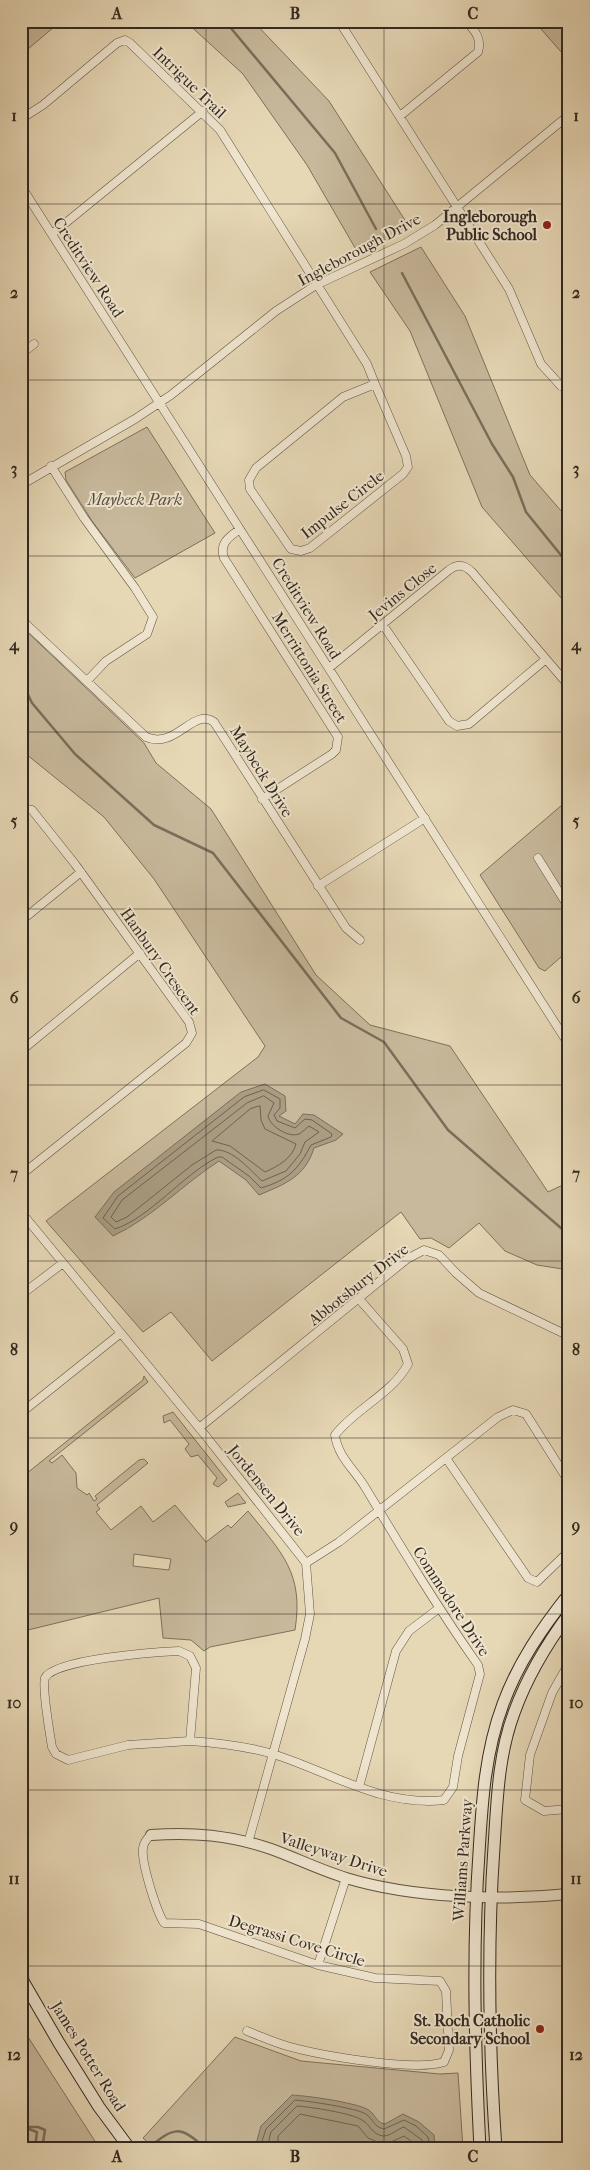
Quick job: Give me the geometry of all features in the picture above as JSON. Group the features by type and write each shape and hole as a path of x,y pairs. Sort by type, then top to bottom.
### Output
{"main road":[{"name":"Williams Parkway","path":"480,2149 473,1981 476,1896 486,1764 503,1704 528,1651 540,1630 569,1594"},
{"name":"Williams Parkway","path":"496,2149 490,2031 491,1897 500,1774 514,1714 536,1663 569,1614"},
{"name":"James Potter Road","path":"21,1965 22,1980 94,2099 119,2133 133,2148"}],"street":[{"path":"340,21 509,289 541,364 561,386"},
{"path":"400,116 478,52 480,40 466,21"},
{"name":"Intrigue Trail","path":"21,119 43,105 117,43 125,40 203,111 220,130 316,285"},
{"path":"52,234 203,111"},
{"name":"Ingleborough Drive","path":"160,403 276,310 316,285 404,244 435,225 569,115"},
{"name":"Creditview Road","path":"21,186 569,1045"},
{"name":"Impulse Circle","path":"316,285 367,364 376,384 406,456 406,470 310,548 301,551 291,549 250,489 251,475 256,468 343,397 376,384"},
{"path":"21,354 34,344"},
{"path":"21,485 160,403"},
{"path":"51,466 84,518 135,588 153,617 147,634 106,661 87,681"},
{"name":"Merrittonia Street","path":"240,529 225,541 222,552 224,558 338,737 336,750 332,754 262,798"},
{"name":"Jevins Close","path":"329,668 449,570 464,566 472,572 569,686"},
{"name":"Maybeck Drive","path":"21,617 146,737 153,740 166,740 199,719 211,720 346,928 360,940"},
{"path":"383,625 449,721 457,726 469,724 546,659"},
{"name":"Hanbury Crescent","path":"21,808 32,810 81,872 189,1022 192,1033 190,1038 21,1175"},
{"path":"318,886 425,818"},
{"path":"538,858 569,908"},
{"path":"21,921 81,872"},
{"path":"21,1051 140,953"},
{"name":"Jordensen Drive","path":"21,1212 199,1428 306,1563"},
{"name":"Abbotsbury Drive","path":"199,1428 407,1259 424,1250 439,1255 479,1293 569,1336"},
{"path":"21,1295 63,1263"},
{"name":"Commodore Drive","path":"190,1742 196,1668 193,1660 187,1653 176,1652 104,1658 57,1669 49,1673 45,1680 52,1747 56,1754 63,1759 72,1759 128,1745 190,1742 246,1748 273,1754 384,1796 426,1802 444,1800 453,1787 458,1756 480,1674 478,1665 438,1609 363,1483 344,1460 336,1446 335,1434 346,1422 401,1377 408,1364 403,1349 359,1298"},
{"path":"21,1413 121,1334"},
{"path":"248,1842 310,1614 306,1563 339,1542 498,1416 512,1410 526,1414 569,1482"},
{"path":"446,1458 528,1578 537,1582 569,1550"},
{"path":"360,1787 396,1651 408,1631 438,1609"},
{"path":"569,1663 552,1693 530,1755 525,1800 544,1811 569,1809"},
{"name":"Valleyway Drive","path":"151,1835 191,1832 248,1842 346,1878 391,1889 491,1897 534,1898 569,1894"},
{"name":"Degrassi Cove Circle","path":"151,1835 146,1838 143,1852 156,1909 164,1923 199,1924 318,1965 375,1978 423,1981 435,1979 443,1983 446,1991 449,2050 444,2062 434,2065 384,2063 287,2046 247,2031"},
{"path":"318,1965 346,1878"}],"green space":[{"path":"21,21 61,21 21,55"},
{"path":"185,21 253,21 329,101 410,228 358,253 307,165 243,74"},
{"path":"534,21 569,21 569,61"},
{"path":"421,247 465,316 530,475 569,520 569,607 482,507 410,331 370,272"},
{"name":"Maybeck Park","path":"147,427 215,533 135,578 92,521 66,480 65,472"},
{"path":"21,626 144,743 156,763 211,809 316,975 370,1025 450,1046 548,1192 569,1182 569,1270 537,1265 505,1251 479,1223 449,1248 431,1238 420,1239 401,1212 212,1361 171,1312 143,1332 46,1221 258,1057 265,1046 154,879 104,817 21,750"},
{"path":"569,799 569,950 545,971 539,968 480,875"},
{"path":"144,1376 148,1382 49,1461 52,1463 62,1455 76,1473 77,1488 87,1495 89,1493 94,1501 97,1499 95,1496 139,1460 144,1459 148,1463 97,1505 100,1509 96,1512 111,1530 141,1506 153,1522 175,1505 206,1542 228,1525 231,1528 248,1511 271,1539 288,1565 296,1593 295,1630 210,1647 204,1651 191,1640 163,1638 159,1598 28,1630 21,1604 21,1478 143,1380","holes":["134,1554 171,1559 169,1570 133,1566"]},
{"path":"173,1412 227,1480 218,1487 213,1484 217,1478 198,1455 191,1457 185,1449 189,1444 170,1420 164,1423 163,1416"},
{"path":"238,1493 246,1503 228,1507 225,1502"},
{"path":"21,2026 100,2149 28,2149 27,2141 21,2135"},
{"path":"235,2037 301,2061 440,2074 458,2073 463,2149 155,2149 143,2138"}],"water":[{"path":"265,1084 285,1096 286,1111 279,1116 295,1124 303,1114 314,1115 343,1134 336,1140 314,1148 305,1166 293,1178 259,1195 246,1180 219,1161 141,1220 113,1236 95,1217 114,1192 241,1092"},
{"path":"292,2095 360,2106 370,2111 380,2122 385,2124 403,2114 419,2122 434,2135 435,2149 262,2149 256,2144 261,2126"}],"waterway":[{"path":"225,21 335,153 376,229"},
{"path":"402,273 492,444 513,477 526,512 569,565"},
{"path":"21,680 32,703 75,754 154,825 213,853 341,1018 384,1042 448,1130 569,1235"},
{"path":"21,2103 25,2110 22,2120 23,2127 37,2132 36,2149"},
{"path":"21,2129 23,2127 38,2127 45,2130 42,2149"},
{"path":"147,2149 164,2136 176,2131 189,2135 206,2149"}],"place":[{"name":"Ingleborough Public School","path":"547,225"},
{"name":"St. Roch Catholic Secondary School","path":"540,2029"}]}
